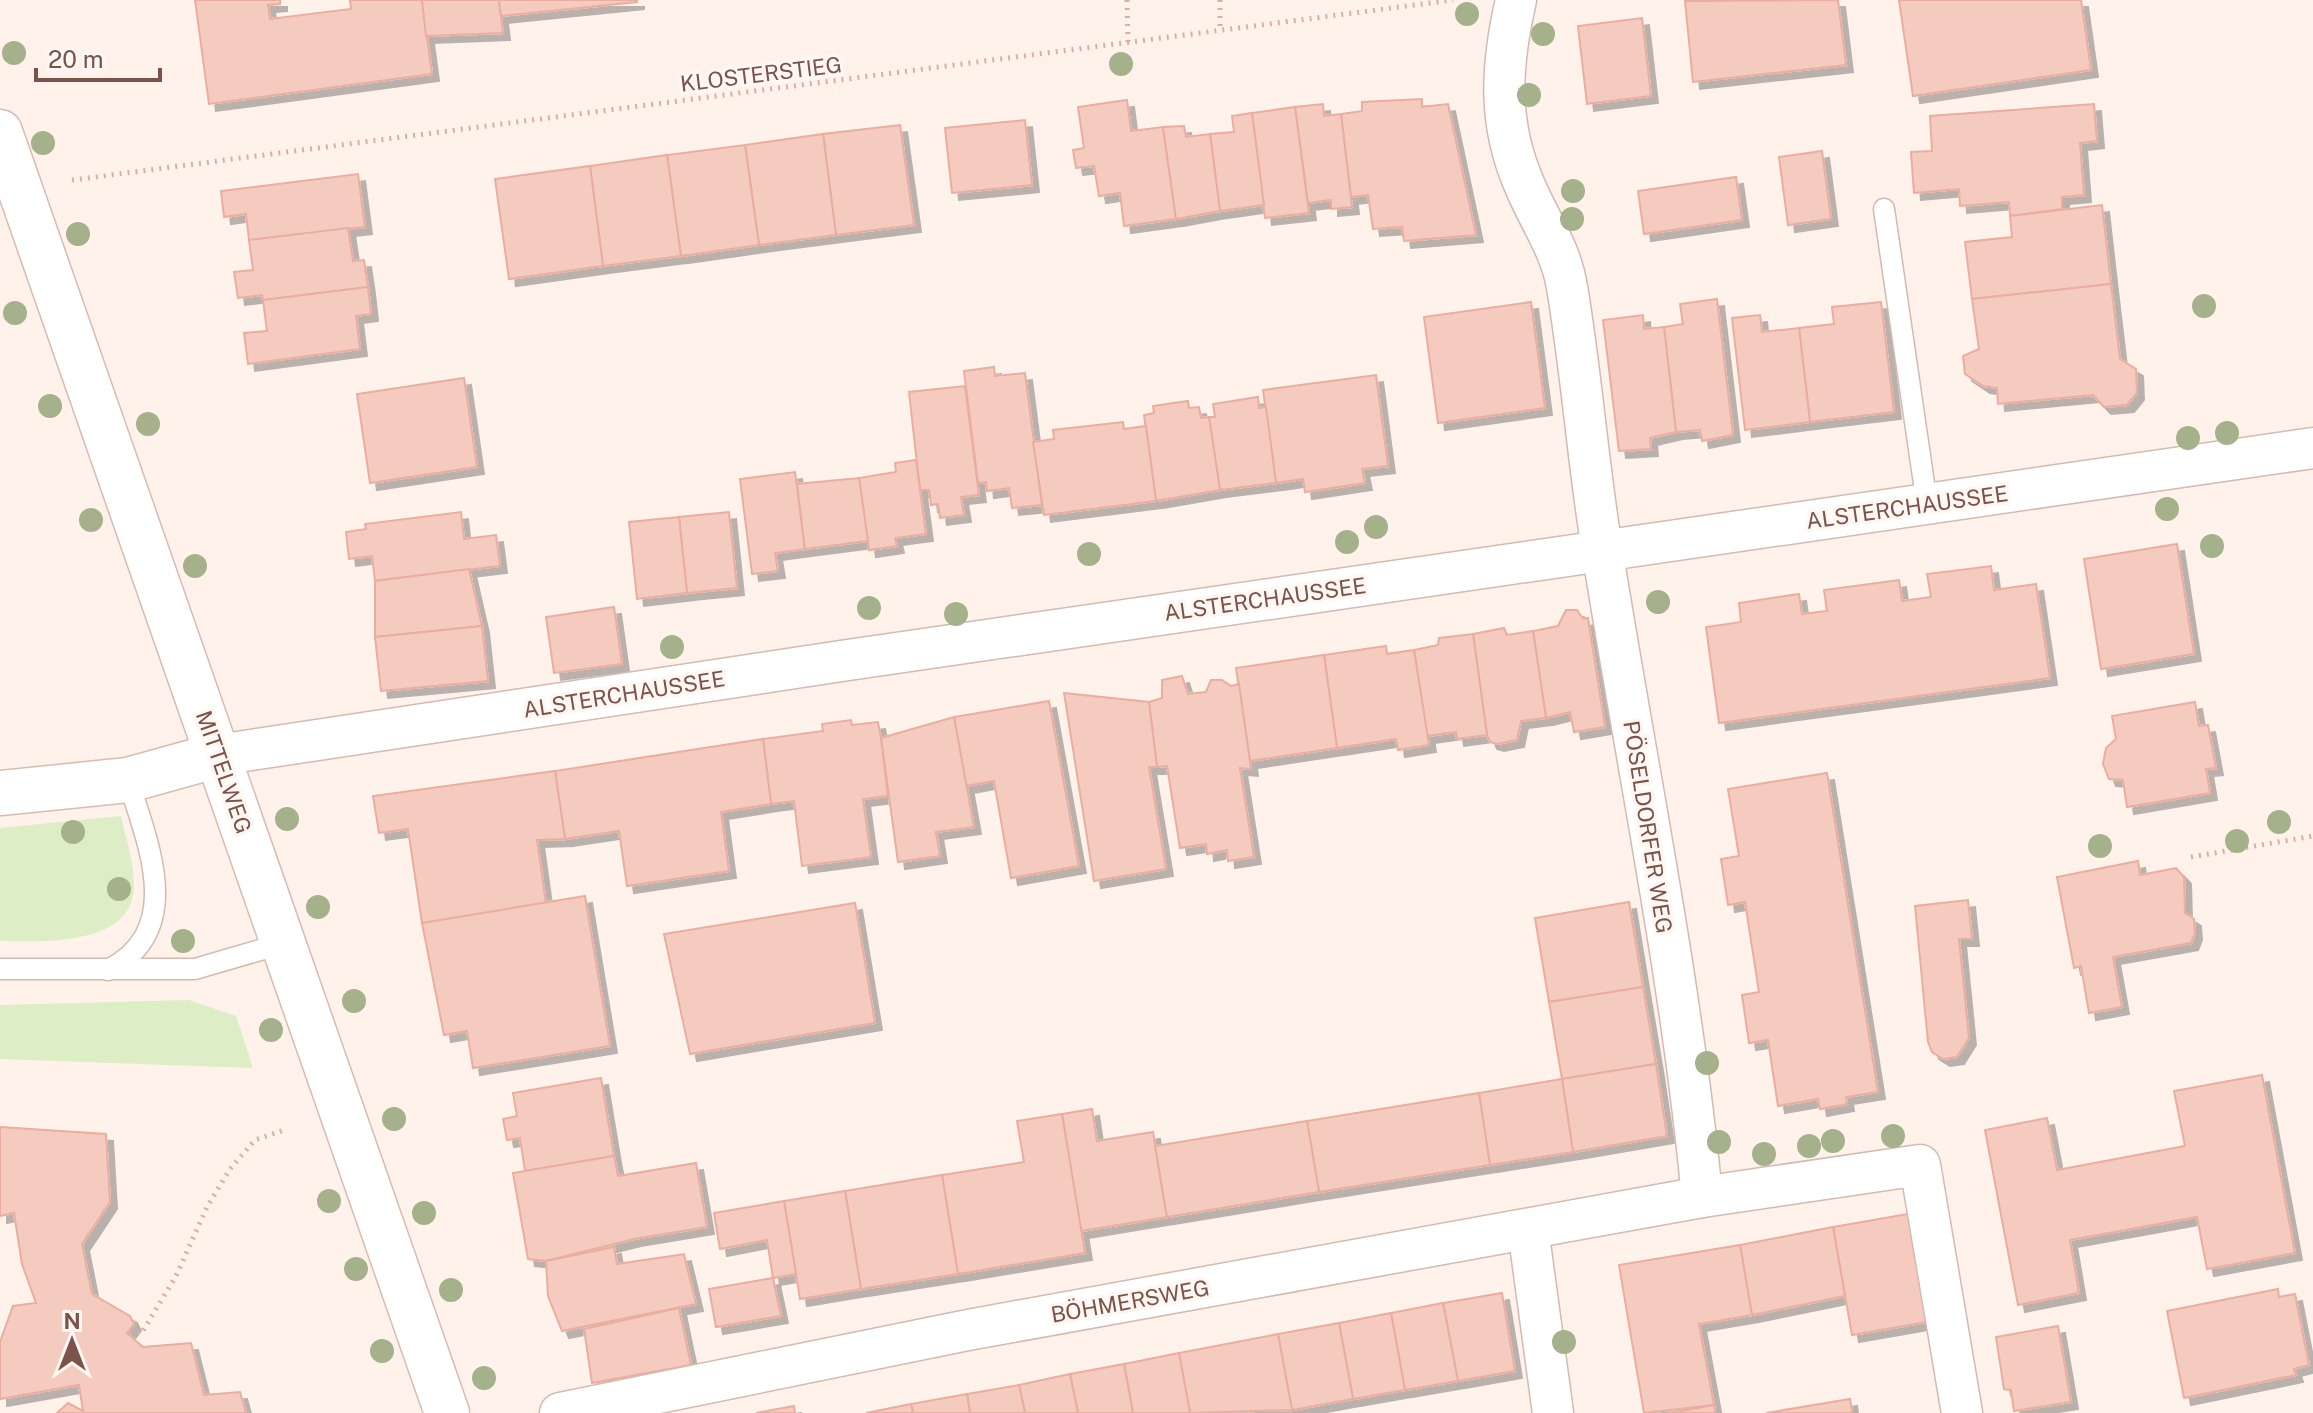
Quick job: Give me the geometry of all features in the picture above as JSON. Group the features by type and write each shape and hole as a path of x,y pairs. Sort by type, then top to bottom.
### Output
{"street":[{"name":"PÖSELDORFER WEG","path":"1516,0 1506,46 1502,94 1508,139 1525,186 1553,239 1566,284 1602,551 1692,1101 1702,1197"},
{"name":"MITTELWEG","path":"0,132 447,1413"},
{"name":"ALSTERCHAUSSEE","path":"218,755 2313,448"},
{"path":"0,793 128,780 218,755"},
{"path":"1702,1197 1920,1165 1962,1413"},
{"name":"BÖHMERSWEG","path":"560,1413 968,1330 1702,1197"},
{"path":"1528,1229 1553,1413"}],"lane":[{"path":"1884,209 1927,504"},
{"path":"108,970 126,961 138,948 156,911 153,864 128,780"},
{"path":"0,969 195,969 284,943"}],"path":[{"path":"1127,0 1128,43"},
{"path":"1220,0 1220,30"},
{"name":"KLOSTERSTIEG","path":"72,180 1453,0"},
{"path":"2191,857 2313,836"},
{"path":"131,1328 141,1334 176,1276 207,1207 230,1169 255,1140 287,1129"}],"green space":[{"path":"121,816 134,882 131,903 123,917 109,927 73,938 0,941 0,828"},
{"path":"189,1000 236,1016 253,1068 0,1059 0,1005"}],"building":[{"path":"195,0 280,0 280,4 268,5 270,19 351,9 350,0 422,0 432,74 209,104"},
{"path":"422,0 499,0 503,33 426,36"},
{"path":"499,0 637,0 637,2 501,16"},
{"path":"1838,0 1846,65 1693,82 1685,1"},
{"path":"1899,0 2081,0 2091,70 1913,96"},
{"path":"1642,18 1651,96 1587,104 1578,26"},
{"path":"1422,99 1422,107 1448,104 1476,235 1404,241 1402,227 1373,229 1368,195 1351,197 1341,114 1362,111 1362,102"},
{"path":"1127,100 1131,131 1163,127 1176,219 1124,226 1120,193 1099,196 1094,166 1076,168 1073,150 1084,148 1078,107"},
{"path":"1323,104 1324,116 1341,114 1352,207 1331,209 1331,200 1308,203 1295,107"},
{"path":"2094,104 2097,141 2080,143 2084,195 2062,197 2062,209 2010,216 2009,202 1960,206 1959,189 1914,193 1911,152 1932,151 1930,116"},
{"path":"1295,107 1309,213 1265,218 1252,113"},
{"path":"1252,113 1264,205 1220,211 1210,134 1234,132 1232,116"},
{"path":"1025,120 1032,185 952,193 945,128"},
{"path":"900,125 914,225 836,235 823,134"},
{"path":"1184,126 1186,137 1210,134 1220,211 1176,219 1163,127"},
{"path":"823,134 836,235 759,245 745,145"},
{"path":"745,145 759,245 681,256 667,155"},
{"path":"1822,151 1831,219 1788,225 1779,157"},
{"path":"667,155 681,256 603,266 590,166"},
{"path":"590,166 603,266 509,279 495,179"},
{"path":"358,174 365,227 249,240 246,214 224,217 221,191"},
{"path":"1736,177 1742,220 1644,234 1638,191"},
{"path":"2102,205 2111,284 1972,299 1965,242 2012,237 2010,216"},
{"path":"348,228 353,261 364,260 368,287 263,300 262,295 238,298 234,272 253,270 249,240"},
{"path":"2111,284 2120,359 2136,369 2137,393 2127,405 2104,407 2093,395 1998,404 1997,388 1983,386 1965,374 1963,356 1979,349 1972,299"},
{"path":"368,287 371,314 356,316 360,349 248,364 244,333 267,331 263,300"},
{"path":"1717,299 1733,435 1702,441 1700,430 1676,432 1664,327 1683,324 1680,304"},
{"path":"1531,302 1545,408 1438,423 1424,317"},
{"path":"1881,302 1894,412 1810,422 1799,328 1834,324 1832,307"},
{"path":"1643,315 1644,329 1664,327 1676,432 1650,438 1651,449 1619,451 1603,320"},
{"path":"1760,315 1762,332 1799,328 1810,422 1745,430 1732,318"},
{"path":"994,367 995,376 1025,373 1042,505 1012,508 1009,488 987,491 986,482 978,483 964,371"},
{"path":"1376,375 1388,466 1362,469 1365,483 1305,492 1303,479 1276,483 1263,390"},
{"path":"464,378 477,467 370,483 357,394"},
{"path":"965,386 979,495 961,497 964,515 940,518 938,504 931,505 929,490 920,490 909,392"},
{"path":"1258,397 1259,408 1266,407 1276,483 1220,490 1209,417 1215,417 1213,404"},
{"path":"1188,401 1189,408 1199,407 1201,418 1209,417 1220,490 1156,501 1144,415 1154,413 1153,406"},
{"path":"1123,422 1124,429 1146,426 1156,501 1044,515 1033,442 1054,439 1053,430"},
{"path":"916,460 926,534 895,538 897,546 869,550 859,478 896,472 895,463"},
{"path":"795,472 805,549 775,553 778,571 752,574 740,479"},
{"path":"859,478 868,541 805,549 797,484"},
{"path":"461,512 464,539 496,535 500,566 375,581 372,556 349,559 346,532 366,529 365,524"},
{"path":"729,512 737,588 687,593 679,517"},
{"path":"679,517 687,593 637,599 629,522"},
{"path":"2177,544 2194,654 2101,669 2084,559"},
{"path":"1991,566 1994,590 2036,584 2050,678 1719,723 1706,627 1741,622 1739,603 1799,594 1802,614 1827,611 1824,590 1899,580 1902,601 1931,597 1927,574"},
{"path":"469,569 482,626 375,637 375,581"},
{"path":"614,607 622,664 554,673 546,617"},
{"path":"1566,610 1577,610 1583,619 1588,618 1605,727 1574,732 1570,712 1546,718 1533,631 1558,626"},
{"path":"482,626 488,681 381,691 375,637"},
{"path":"1504,628 1507,635 1533,631 1546,718 1521,721 1517,740 1497,744 1490,742 1487,735 1473,634"},
{"path":"1473,634 1487,735 1457,739 1456,732 1427,736 1414,650 1438,645 1439,638"},
{"path":"1386,646 1387,654 1414,650 1429,745 1398,750 1396,739 1337,748 1324,655"},
{"path":"1324,655 1337,748 1250,761 1236,668"},
{"path":"1182,676 1188,694 1206,692 1211,680 1222,680 1231,686 1239,684 1251,769 1240,768 1254,857 1228,861 1227,850 1207,854 1206,844 1180,848 1167,766 1157,767 1149,702 1162,698 1162,680"},
{"path":"1064,693 1149,702 1157,767 1149,767 1166,869 1094,881"},
{"path":"1049,701 1079,866 1011,878 994,781 966,786 954,717"},
{"path":"2195,702 2199,726 2208,725 2216,768 2206,769 2210,793 2127,807 2123,780 2109,779 2103,764 2106,748 2116,739 2112,716"},
{"path":"954,717 974,827 936,832 940,856 898,862 881,738"},
{"path":"851,720 852,725 878,722 881,738 888,796 863,799 871,857 802,866 794,801 771,804 763,739 823,731 822,724"},
{"path":"763,739 771,804 721,812 729,871 627,886 619,831 565,839 555,771"},
{"path":"555,771 565,839 537,840 546,904 422,923 408,829 379,833 373,796"},
{"path":"1827,773 1878,1092 1846,1097 1847,1104 1820,1109 1818,1099 1778,1106 1768,1040 1749,1043 1742,995 1759,992 1745,902 1728,905 1721,859 1739,856 1728,789"},
{"path":"2138,861 2140,875 2176,868 2184,877 2185,913 2194,919 2195,933 2191,943 2113,957 2122,1007 2089,1013 2081,966 2074,968 2057,877"},
{"path":"585,896 610,1046 473,1068 467,1031 444,1035 422,923"},
{"path":"1968,900 1972,939 1959,939 1969,1038 1957,1057 1943,1059 1932,1052 1928,1042 1915,906"},
{"path":"1629,902 1643,987 1549,1002 1535,918"},
{"path":"855,903 875,1023 690,1054 664,934"},
{"path":"1643,987 1656,1064 1562,1079 1549,1002"},
{"path":"1656,1064 1667,1136 1573,1152 1562,1079"},
{"path":"2262,1075 2295,1253 2207,1269 2197,1217 2070,1240 2079,1293 2018,1305 1985,1130 2047,1118 2057,1170 2185,1146 2174,1091"},
{"path":"601,1078 614,1156 525,1171 520,1138 507,1140 503,1119 517,1116 513,1093"},
{"path":"1562,1079 1573,1152 1490,1165 1479,1093"},
{"path":"1479,1093 1490,1165 1319,1192 1307,1121"},
{"path":"1092,1109 1097,1141 1153,1132 1167,1217 1081,1231 1062,1114"},
{"path":"1062,1114 1085,1253 958,1274 942,1175 1024,1162 1017,1121"},
{"path":"1307,1121 1319,1192 1167,1217 1155,1146"},
{"path":"0,1127 106,1134 110,1202 82,1244 92,1294 130,1316 134,1324 127,1333 143,1347 191,1343 204,1395 240,1392 246,1413 57,1413 68,1403 83,1411 79,1385 0,1399 0,1342 13,1306 36,1303 22,1264 14,1213 0,1216"},
{"path":"614,1156 618,1176 696,1163 707,1227 634,1239 546,1261 528,1259 513,1173"},
{"path":"942,1175 958,1274 861,1289 845,1191"},
{"path":"845,1191 861,1289 800,1299 784,1201"},
{"path":"784,1201 796,1274 773,1278 767,1240 720,1249 714,1213"},
{"path":"1908,1214 1927,1322 1852,1335 1833,1227"},
{"path":"1833,1227 1845,1296 1752,1315 1740,1245"},
{"path":"1740,1245 1752,1315 1699,1324 1714,1405 1644,1413 1619,1265"},
{"path":"614,1247 617,1264 684,1254 696,1304 562,1331 548,1296 546,1261"},
{"path":"773,1278 781,1316 716,1327 709,1289"},
{"path":"2278,1289 2279,1297 2295,1294 2309,1365 2294,1369 2296,1375 2184,1398 2167,1311"},
{"path":"1502,1293 1515,1371 1458,1381 1443,1303"},
{"path":"1443,1303 1458,1381 1405,1390 1391,1313"},
{"path":"679,1308 691,1365 592,1383 584,1329"},
{"path":"1391,1313 1405,1390 1353,1399 1339,1323"},
{"path":"1339,1323 1353,1399 1292,1410 1278,1334"},
{"path":"2058,1326 2071,1402 2014,1411 2011,1390 2004,1389 1996,1337"},
{"path":"1278,1334 1292,1410 1190,1413 1179,1353"},
{"path":"1179,1353 1190,1413 1133,1413 1124,1364"},
{"path":"1124,1364 1133,1413 1078,1413 1070,1374"},
{"path":"1070,1374 1078,1413 1025,1413 1019,1385"},
{"path":"1019,1385 1025,1413 970,1413 967,1394"},
{"path":"967,1394 970,1413 913,1413 911,1404"},
{"path":"1850,1399 1852,1413 1766,1413"},
{"path":"911,1404 913,1413 866,1413"},
{"path":"1714,1405 1715,1413 1670,1413"},
{"path":"794,1406 795,1413 756,1413"}]}
